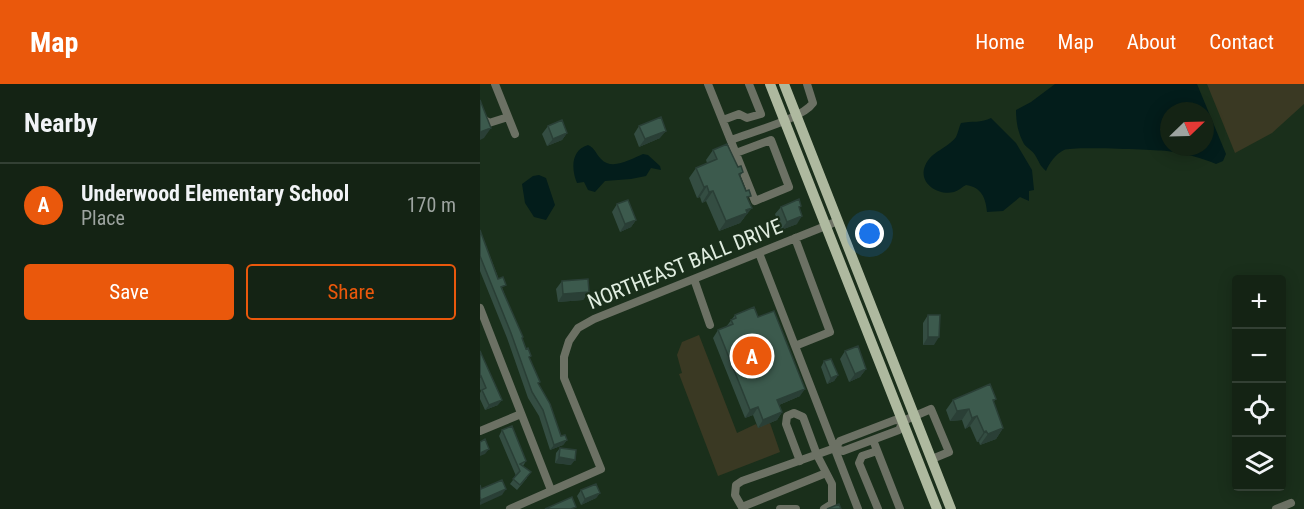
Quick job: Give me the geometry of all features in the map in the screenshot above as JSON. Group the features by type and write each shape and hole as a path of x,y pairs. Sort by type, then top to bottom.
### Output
{"main road":[{"path":"770,84 937,509"},
{"path":"784,84 951,509"}],"street":[{"path":"495,84 515,134"},
{"path":"708,84 755,201 789,187 771,140 736,153"},
{"path":"723,120 739,114 747,118 761,114 750,84"},
{"path":"731,140 796,116 810,107 813,103 807,84"},
{"path":"480,112 482,118 489,123 508,117"},
{"name":"NORTHEAST BALL DRIVE","path":"510,509 601,469 564,378 564,357 569,341 578,328 594,319 838,221"},
{"path":"795,238 830,332 795,346"},
{"path":"759,253 858,509"},
{"path":"694,279 710,325"},
{"path":"480,308 551,490"},
{"path":"827,475 742,508 735,495 736,485 742,481 835,448 840,441 895,420 903,421 931,409 949,452 932,459"},
{"path":"800,460 786,424 787,416 797,413 803,417 817,455 832,484 832,504 824,509"},
{"path":"480,432 520,414"},
{"path":"835,448 843,451 899,430 903,421"},
{"path":"873,440 900,509"},
{"path":"877,451 862,456 859,463 878,509"},
{"path":"1276,509 1292,503"},
{"path":"780,509 796,509"}],"shaded area":[{"path":"1207,84 1304,84 1304,104 1272,133 1235,153"},
{"path":"699,335 737,433 756,424 758,427 770,423 780,452 718,476 679,374 682,373 677,355 682,342"}],"water":[{"path":"1055,84 1197,84 1204,102 1160,102 1160,151 1082,148 1064,150 1051,162 1046,171 1020,136 1016,110"},
{"path":"991,118 1016,143 1032,170 1034,190 1029,191 1029,201 1020,197 1003,211 987,212 984,198 975,188 966,185 954,192 942,192 927,183 924,172 931,157 956,137 961,123"},
{"path":"1214,125 1226,154 1223,161 1216,164 1192,156 1214,156"},
{"path":"588,145 605,162 622,163 643,154 648,155 660,166 661,170 651,168 646,176 605,181 595,192 588,190 584,182 577,183 573,166 578,151"},
{"path":"539,175 546,178 555,205 546,220 534,217 525,203 522,184 533,176"}],"building":[{"path":"480,100 491,128 480,132"},
{"path":"661,117 666,131 645,139 639,126"},
{"path":"562,120 567,133 553,139 548,126"},
{"path":"727,144 738,167 741,166 743,172 739,174 746,191 749,190 751,196 747,197 752,208 746,210 747,213 726,221 713,191 709,192 707,186 704,187 696,168 717,159 713,150"},
{"path":"799,199 802,216 787,222 781,207"},
{"path":"628,200 636,220 625,224 617,204"},
{"path":"480,230 498,279 503,277 506,285 501,287 526,349 528,348 531,356 529,357 540,382 538,383 550,404 561,436 565,435 567,440 554,445 543,410 532,392 480,256"},
{"path":"588,279 589,292 563,294 562,281"},
{"path":"754,307 758,317 774,311 805,389 777,400 782,412 763,420 758,407 750,410 718,330 733,324 731,320 736,318 735,315"},
{"path":"928,315 940,315 939,337 928,337"},
{"path":"858,346 866,369 855,374 845,351"},
{"path":"480,351 502,400 489,405 482,390 486,388 480,377"},
{"path":"831,359 838,375 831,378 824,361"},
{"path":"990,384 1003,428 988,434 984,432 977,416 972,418 969,409 957,411 953,400"},
{"path":"512,426 526,461 520,464 531,472 520,485 513,479 520,471 502,430"},
{"path":"485,439 489,449 480,453 480,442"},
{"path":"560,448 576,450 575,460 559,457"},
{"path":"502,480 506,489 481,500 480,485 481,489"},
{"path":"596,484 600,493 585,499 581,490"},
{"path":"572,497 576,507 545,509"},
{"path":"839,504 841,509 827,509"}],"place":[{"name":"Underwood Elementary School","path":"752,356"}]}
